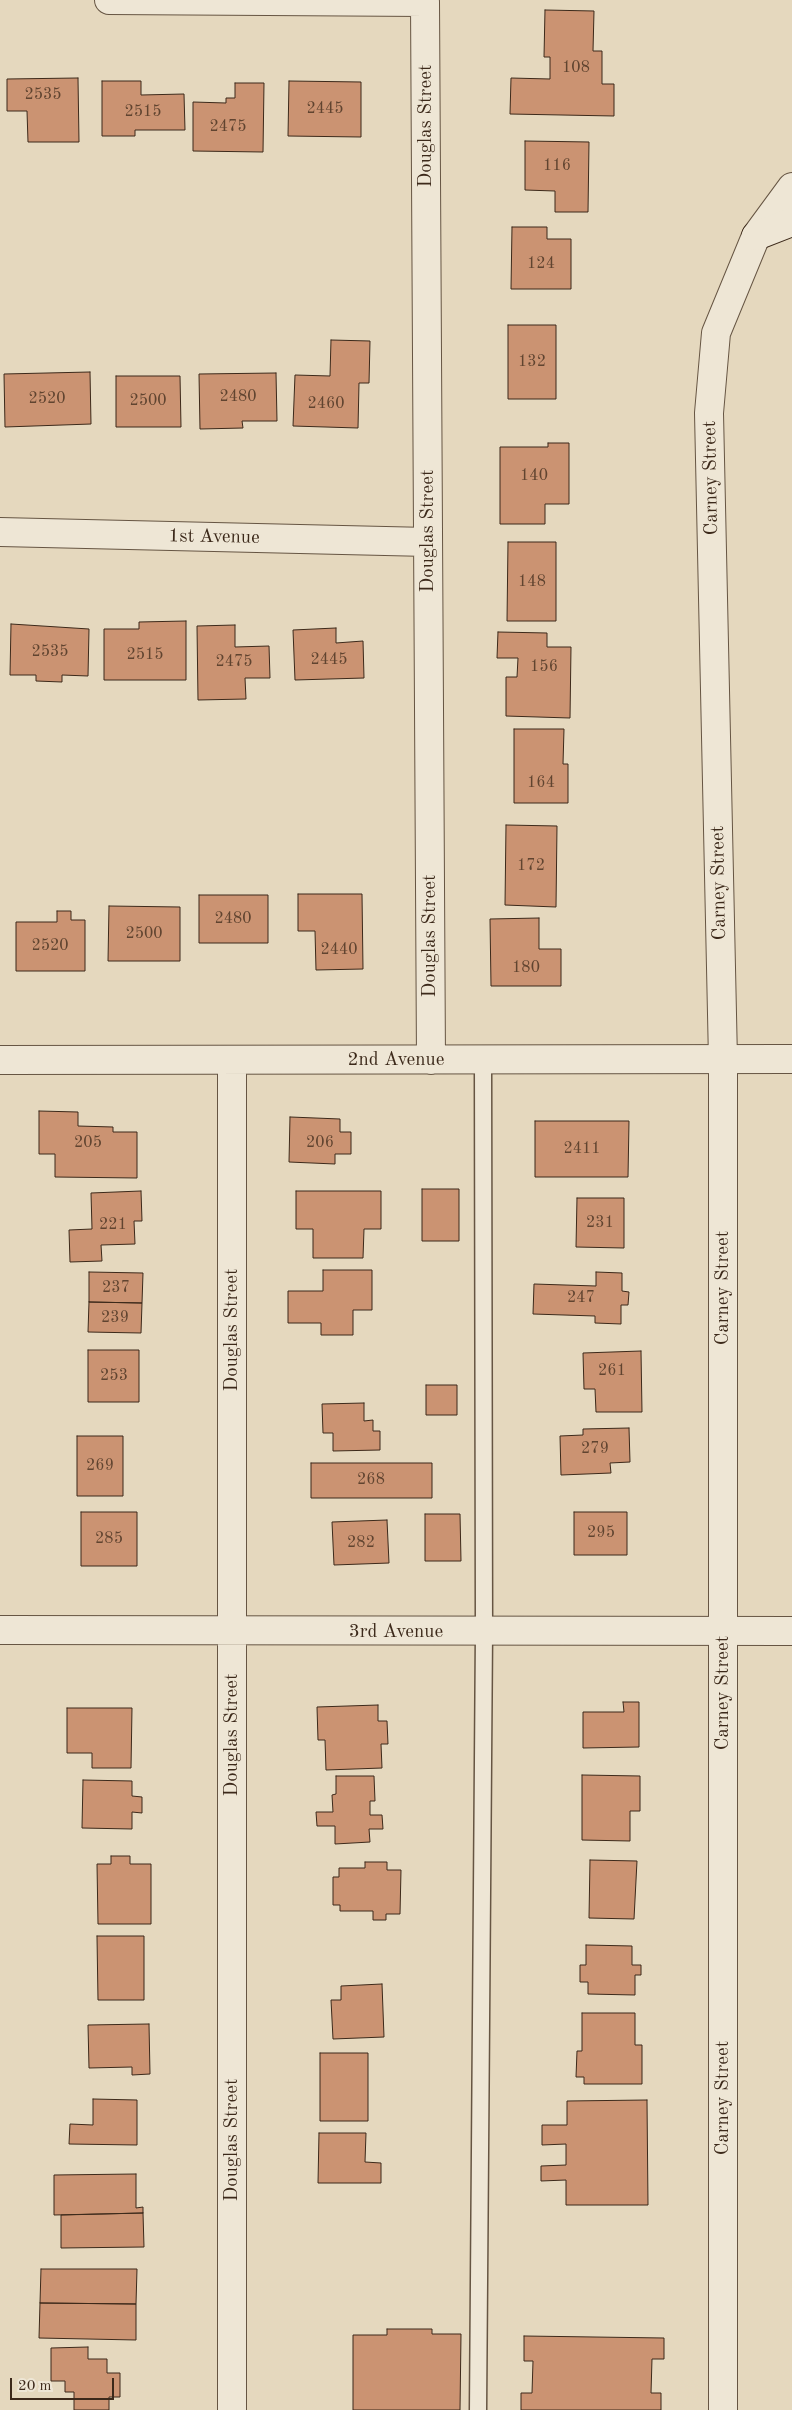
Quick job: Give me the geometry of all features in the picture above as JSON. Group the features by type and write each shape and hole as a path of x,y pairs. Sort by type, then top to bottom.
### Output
{"street":[{"name":"Douglas Street","path":"109,0 425,2 431,1060"},
{"name":"Carney Street","path":"723,2410 723,1060 709,413 716,333 756,236 792,187"},
{"path":"756,236 792,222"},
{"name":"1st Avenue","path":"0,532 428,542"},
{"name":"2nd Avenue","path":"0,1060 792,1059"},
{"name":"Douglas Street","path":"232,1060 232,2410"},
{"name":"3rd Avenue","path":"0,1630 792,1632"}],"lane":[{"path":"478,2410 484,1632 483,1060"}],"building":[{"path":"545,10 594,11 593,51 602,51 602,84 614,84 614,116 510,114 511,78 550,79 550,57 544,57"},
{"path":"78,78 79,142 28,142 27,111 7,111 7,79"},
{"path":"102,81 141,81 141,95 184,94 185,130 135,130 135,136 102,136"},
{"path":"289,81 361,82 361,137 288,136"},
{"path":"235,83 264,83 263,152 193,151 193,102 226,103 226,98 235,98"},
{"path":"525,141 589,142 588,212 555,212 555,191 525,190"},
{"path":"512,227 547,227 547,239 571,239 571,289 511,289"},
{"path":"508,325 556,325 556,399 508,399"},
{"path":"331,340 370,341 369,383 359,383 358,428 293,426 295,375 330,376"},
{"path":"90,372 91,424 5,427 4,374"},
{"path":"276,373 277,421 242,421 243,428 200,429 199,374"},
{"path":"116,376 180,376 181,427 116,427"},
{"path":"548,443 569,443 569,504 545,504 545,524 500,524 500,447 548,447"},
{"path":"508,542 556,542 556,621 507,621"},
{"path":"186,621 186,680 104,680 104,629 139,629 139,622"},
{"path":"11,624 89,629 88,676 62,675 62,682 36,681 36,675 10,675"},
{"path":"235,625 235,647 269,646 270,678 245,678 246,699 198,700 197,626"},
{"path":"336,628 336,643 363,641 364,678 295,680 293,630"},
{"path":"498,632 547,633 547,647 571,647 570,718 506,716 506,677 517,677 518,658 497,658"},
{"path":"514,729 564,729 563,764 568,764 568,803 514,803"},
{"path":"506,825 557,826 556,907 505,905"},
{"path":"298,894 362,894 363,969 316,970 315,931 298,931"},
{"path":"199,895 268,895 268,943 199,943"},
{"path":"109,906 180,907 180,961 108,961"},
{"path":"57,911 71,911 71,920 85,920 85,971 16,971 16,922 57,922"},
{"path":"539,918 539,949 561,949 561,986 491,986 490,919"},
{"path":"39,1111 78,1112 78,1126 113,1127 113,1132 137,1132 137,1178 55,1177 55,1154 39,1154"},
{"path":"290,1117 340,1119 340,1132 351,1132 351,1154 335,1154 335,1164 289,1162"},
{"path":"535,1121 629,1121 628,1177 535,1177"},
{"path":"422,1189 459,1189 459,1241 422,1241"},
{"path":"141,1191 142,1221 134,1221 135,1244 101,1245 102,1261 70,1262 69,1230 92,1229 91,1193"},
{"path":"296,1191 381,1191 381,1229 364,1229 363,1258 313,1258 313,1229 296,1229"},
{"path":"577,1198 624,1198 624,1248 576,1247"},
{"path":"323,1270 372,1270 372,1310 353,1310 353,1335 321,1335 321,1323 288,1323 288,1291 323,1291"},
{"path":"89,1272 143,1273 142,1303 89,1302"},
{"path":"596,1272 622,1273 622,1291 629,1292 628,1305 621,1305 621,1324 595,1323 595,1316 533,1314 534,1284 596,1286"},
{"path":"89,1302 142,1303 141,1333 88,1332"},
{"path":"88,1350 139,1350 139,1402 88,1402"},
{"path":"641,1351 642,1412 596,1412 595,1389 584,1389 583,1353"},
{"path":"426,1385 457,1385 457,1415 426,1415"},
{"path":"364,1403 364,1421 373,1420 373,1431 380,1431 380,1450 333,1451 333,1433 323,1433 322,1404"},
{"path":"629,1428 630,1462 610,1463 611,1473 561,1475 560,1436 583,1435 583,1429"},
{"path":"77,1436 123,1436 123,1496 77,1496"},
{"path":"311,1463 432,1463 432,1498 311,1498"},
{"path":"81,1512 137,1512 137,1566 81,1566"},
{"path":"574,1512 627,1512 627,1555 574,1555"},
{"path":"425,1514 460,1514 461,1561 425,1561"},
{"path":"387,1520 389,1563 334,1565 332,1522"},
{"path":"623,1702 639,1702 639,1747 583,1748 583,1712 624,1712"},
{"path":"378,1705 378,1721 387,1721 388,1744 381,1744 382,1768 326,1770 325,1740 318,1740 317,1707"},
{"path":"67,1708 132,1708 131,1768 92,1768 92,1753 67,1753"},
{"path":"582,1775 640,1776 640,1811 630,1811 630,1841 582,1840"},
{"path":"336,1776 374,1776 375,1801 370,1801 370,1815 382,1815 383,1829 369,1829 370,1842 335,1844 335,1826 317,1826 316,1812 333,1812 332,1795 336,1794"},
{"path":"83,1780 132,1781 132,1796 142,1797 142,1813 132,1812 132,1829 82,1828"},
{"path":"111,1856 130,1856 130,1864 151,1864 151,1924 98,1924 97,1864 111,1864"},
{"path":"590,1860 637,1861 634,1919 589,1918"},
{"path":"365,1862 387,1862 387,1870 401,1870 400,1914 386,1914 386,1920 373,1920 373,1911 340,1911 340,1905 333,1905 333,1877 339,1877 339,1868 365,1868"},
{"path":"97,1936 144,1936 144,2000 98,2000"},
{"path":"586,1945 632,1946 632,1965 641,1965 641,1975 635,1975 635,1995 588,1994 588,1982 580,1982 580,1965 586,1965"},
{"path":"382,1984 384,2037 333,2039 331,2000 341,2000 341,1986"},
{"path":"582,2013 635,2013 635,2045 642,2045 642,2084 584,2084 584,2077 576,2077 577,2051 582,2051"},
{"path":"149,2024 150,2074 132,2075 132,2067 89,2068 88,2025"},
{"path":"320,2053 368,2053 368,2121 320,2121"},
{"path":"93,2099 137,2100 137,2145 69,2144 70,2124 93,2125"},
{"path":"647,2100 648,2205 566,2205 566,2180 541,2181 541,2166 566,2165 566,2144 542,2145 542,2125 567,2125 567,2101"},
{"path":"319,2133 366,2133 365,2162 381,2163 381,2183 318,2183"},
{"path":"136,2174 136,2208 143,2207 143,2213 54,2215 54,2175"},
{"path":"143,2213 144,2247 61,2248 61,2215"},
{"path":"41,2269 137,2269 136,2304 40,2303"},
{"path":"40,2303 136,2304 136,2340 39,2338"},
{"path":"387,2329 432,2329 432,2334 461,2334 460,2410 353,2410 353,2335 387,2335"},
{"path":"524,2336 664,2338 664,2359 652,2359 651,2393 661,2393 661,2410 521,2410 521,2393 532,2393 533,2361 524,2361"},
{"path":"88,2347 88,2359 107,2359 107,2373 120,2373 120,2397 109,2397 109,2410 74,2410 74,2392 65,2392 65,2381 51,2381 51,2348"}]}
